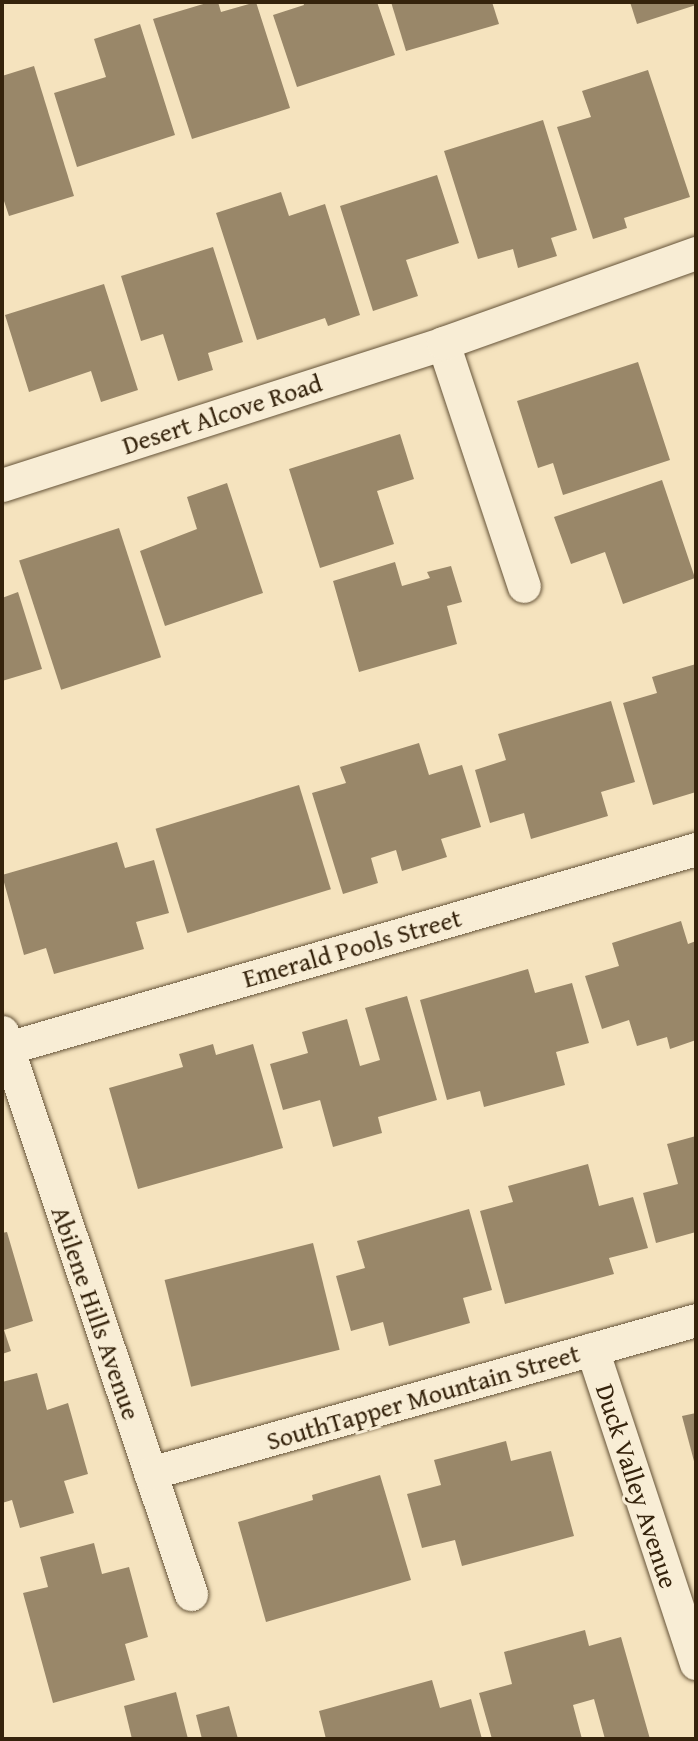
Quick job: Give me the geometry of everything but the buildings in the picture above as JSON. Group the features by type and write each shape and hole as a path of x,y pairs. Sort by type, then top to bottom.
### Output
{"street":[{"name":"Desert Alcove Road","path":"2,485 443,342 696,253"},
{"path":"443,342 524,586"},
{"name":"Emerald Pools Street","path":"4,1040 696,849"},
{"name":"Abilene Hills Avenue","path":"4,1040 191,1594"},
{"name":"SouthTapper Mountain Street","path":"150,1473 696,1320"},
{"name":"Duck Valley Avenue","path":"592,1349 696,1663"}]}
